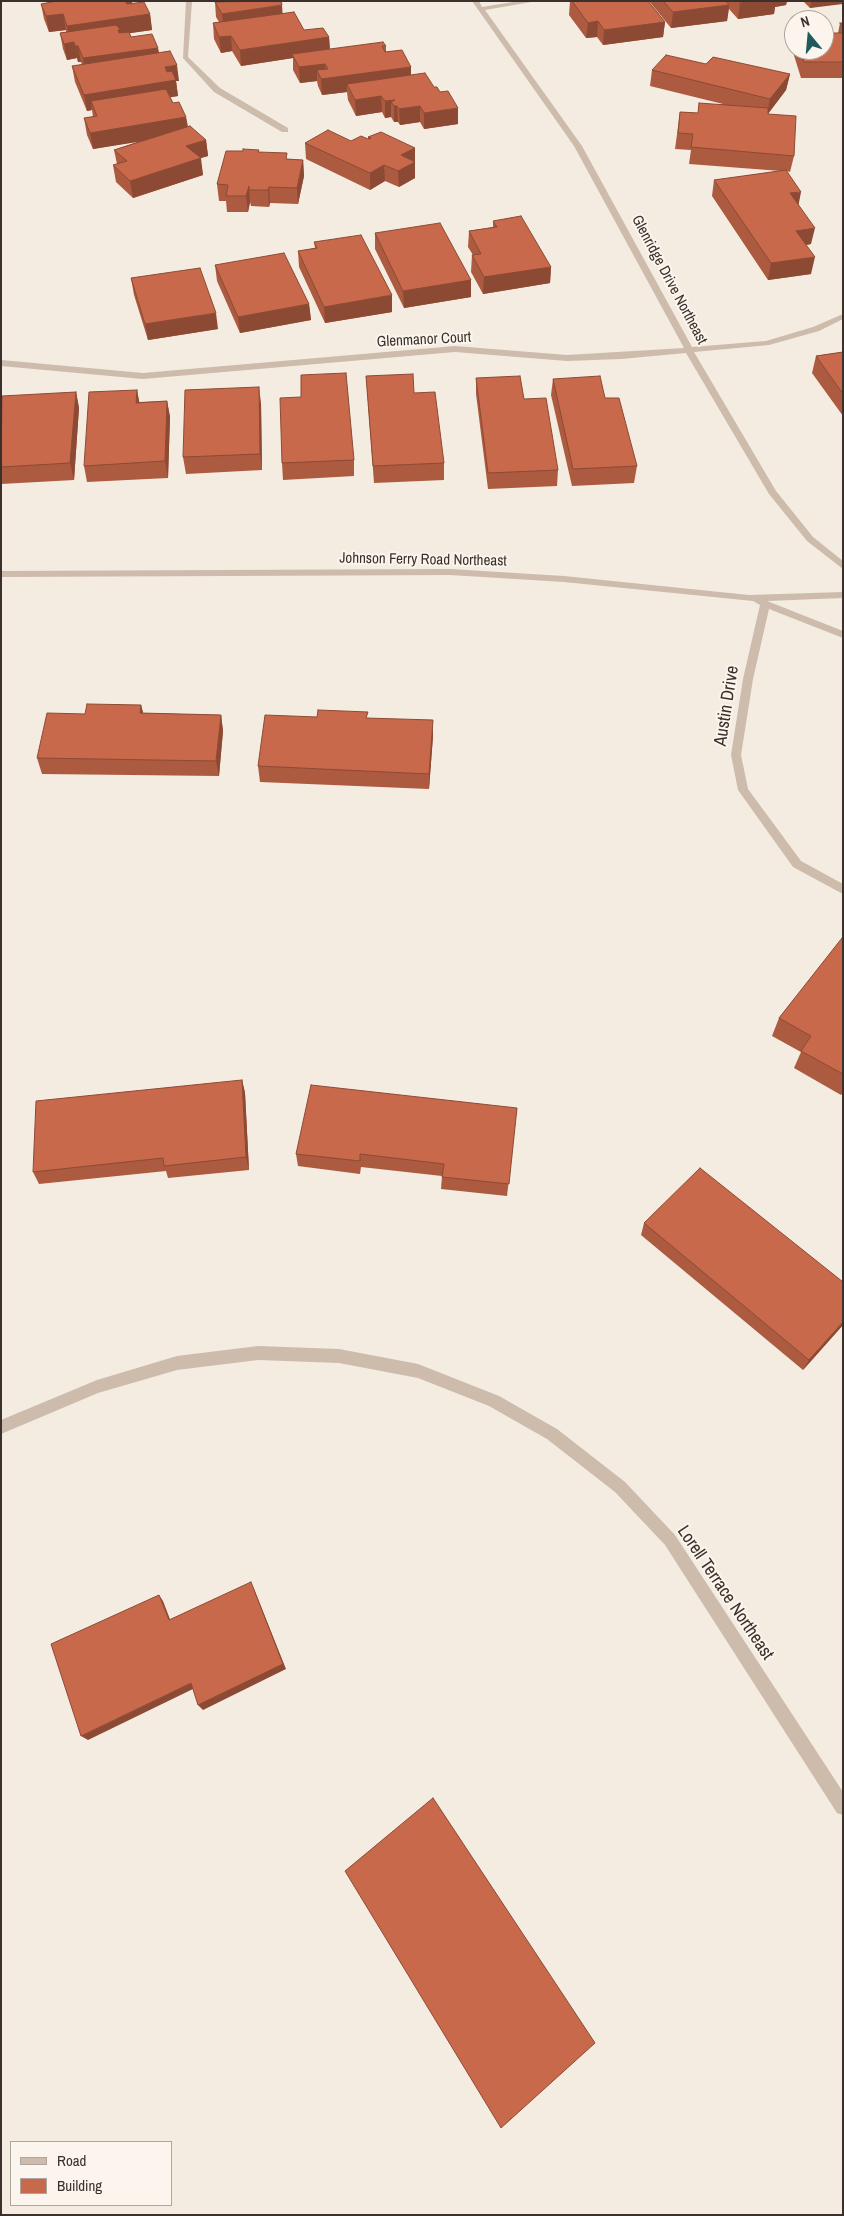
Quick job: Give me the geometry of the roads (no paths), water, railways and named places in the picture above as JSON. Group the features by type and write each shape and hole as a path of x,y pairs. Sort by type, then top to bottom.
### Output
{"street":[{"path":"189,1 186,57 217,90 285,130"},
{"name":"Glenridge Drive Northeast","path":"475,1 578,146 689,350 772,492 810,539 843,566"},
{"path":"480,9 534,1"},
{"name":"Glenmanor Court","path":"1,363 143,376 455,349 567,358 766,343 816,329 843,316"},
{"name":"Johnson Ferry Road Northeast","path":"1,574 450,572 564,579 749,598 843,595"},
{"path":"749,598 843,635"},
{"name":"Austin Drive","path":"765,604 748,679 736,756 743,790 797,864 843,890"},
{"name":"Lorell Terrace Northeast","path":"1,1428 97,1387 177,1363 258,1353 339,1356 418,1371 494,1401 552,1434 620,1488 670,1540 843,1807"}]}
